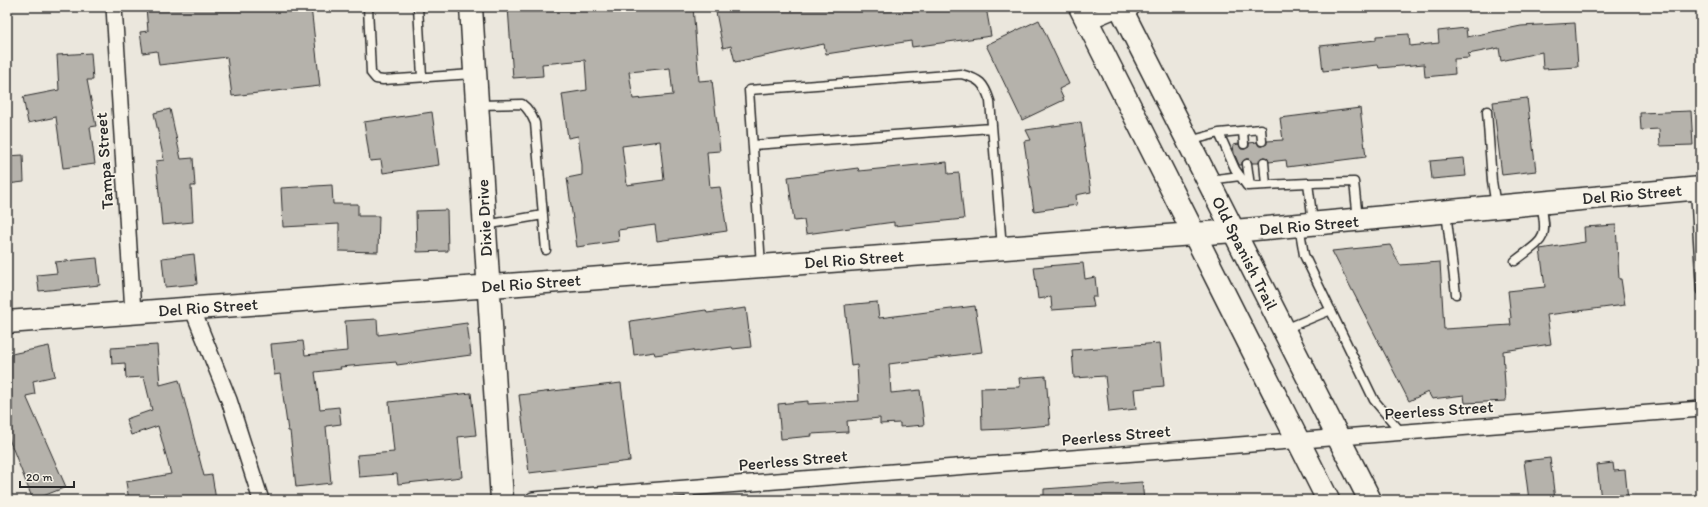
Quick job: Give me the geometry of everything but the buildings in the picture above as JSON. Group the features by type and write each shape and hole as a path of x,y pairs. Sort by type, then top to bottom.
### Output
{"street":[{"name":"Tampa Street","path":"114,7 133,312"},
{"name":"Dixie Drive","path":"471,7 502,500"},
{"path":"1124,7 1083,14 1296,440 1328,500"},
{"name":"Old Spanish Trail","path":"1124,7 1188,141 1370,500"},
{"name":"Del Rio Street","path":"7,322 1234,231 1698,188"},
{"path":"192,308 229,400 261,500"},
{"name":"Peerless Street","path":"533,500 689,494 1296,440 1701,409"}],"lane":[{"path":"368,7 371,73 376,79 383,80 475,74"},
{"path":"418,7 422,77"},
{"path":"761,266 749,90 961,74 980,81 986,89 990,101 1002,249"},
{"path":"477,105 522,104 531,114 535,123 546,250"},
{"path":"1486,111 1492,181 1496,207"},
{"path":"752,145 992,128"},
{"path":"1188,141 1219,133 1261,129 1262,141"},
{"path":"1243,131 1244,144"},
{"path":"1219,133 1235,169 1247,186 1354,182 1358,220"},
{"path":"1264,162 1266,185"},
{"path":"1247,164 1250,186"},
{"path":"1208,181 1240,176"},
{"path":"1308,184 1304,255 1374,400 1402,432"},
{"path":"1698,188 1701,291"},
{"path":"1515,260 1542,240 1546,225 1541,203"},
{"path":"1446,212 1456,294"},
{"path":"484,225 543,215"},
{"path":"1283,330 1331,310"}]}
